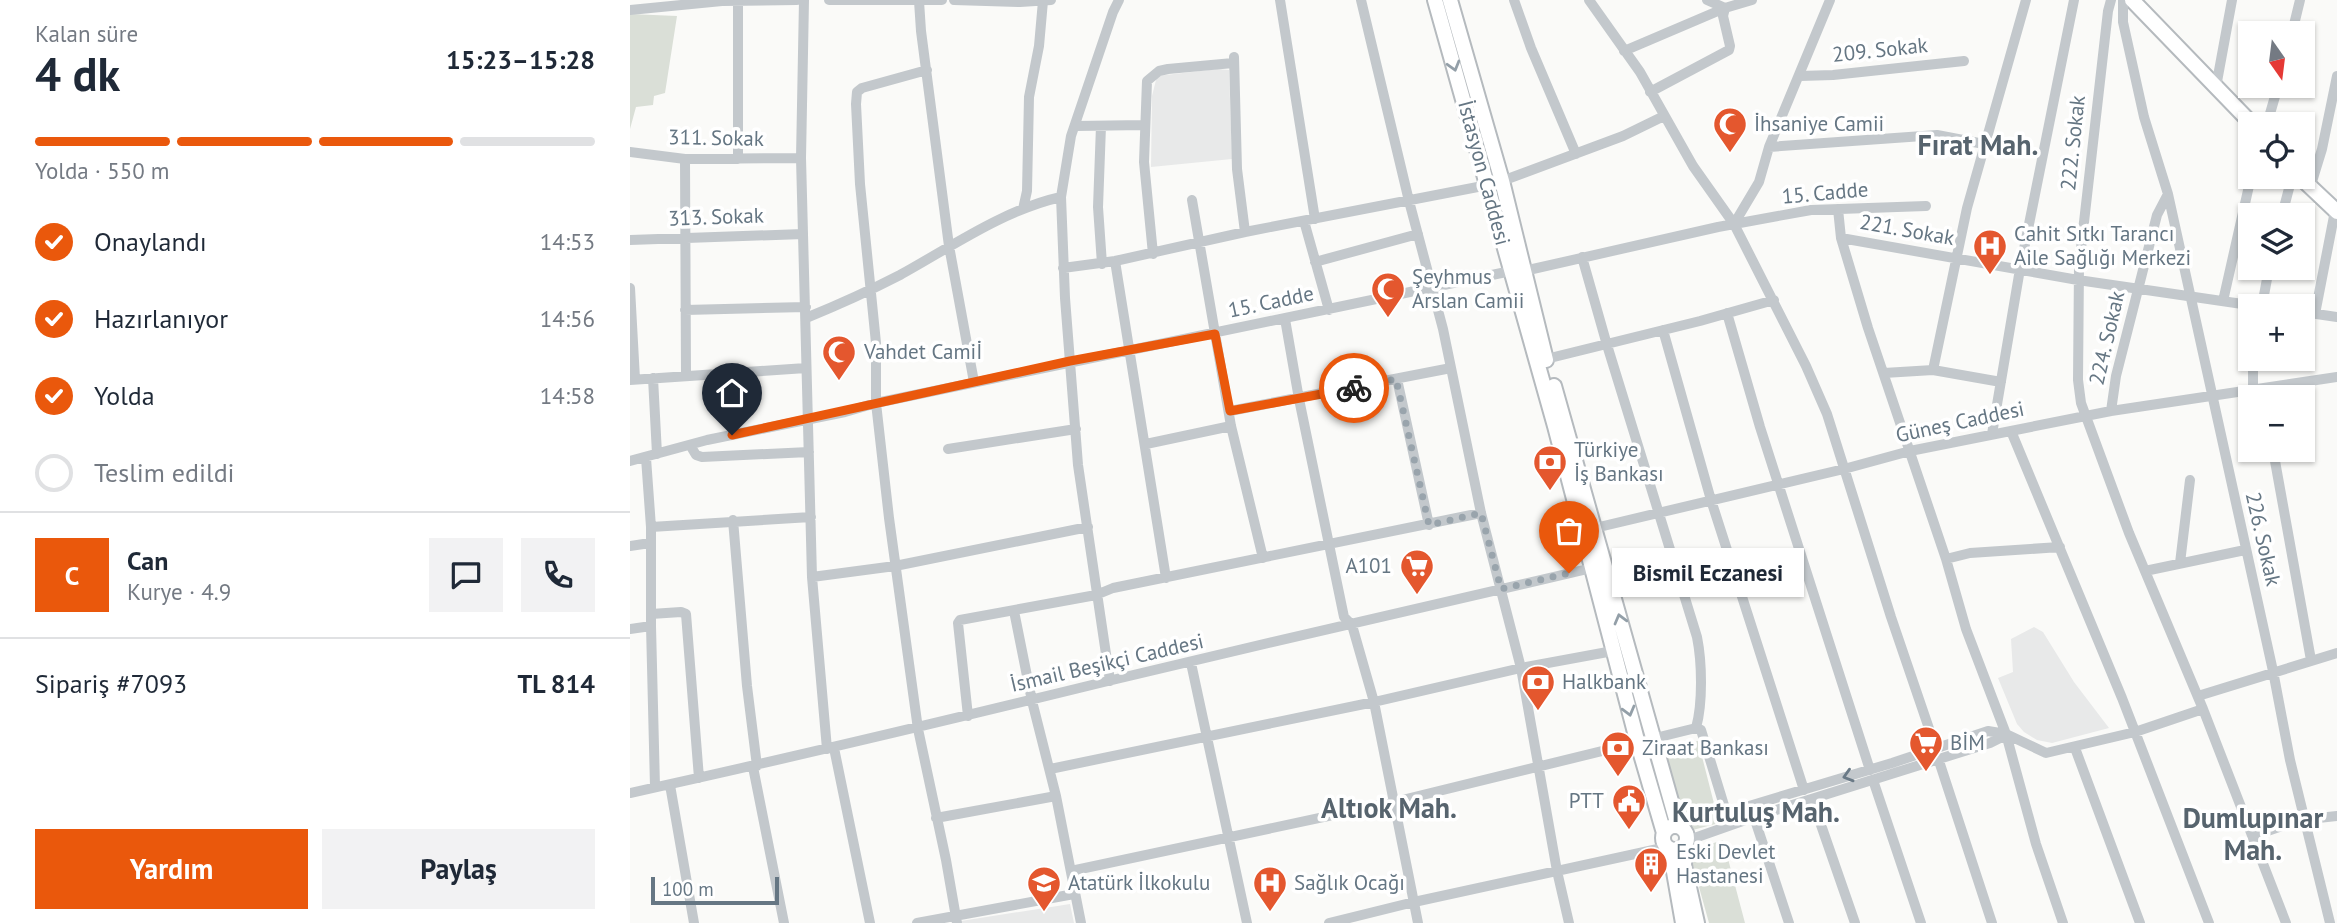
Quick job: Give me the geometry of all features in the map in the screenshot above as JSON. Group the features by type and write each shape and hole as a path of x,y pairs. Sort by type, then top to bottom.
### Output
{"main road":[{"name":"İstasyon Caddesi","path":"1435,0 1495,183"},
{"name":"İstasyon Caddesi","path":"1450,0 1555,426 1638,744 1684,865 1697,923"},
{"path":"2132,0 2240,112"},
{"path":"2312,189 2336,212"},
{"name":"İstasyon Caddesi","path":"1517,271 1546,359 1653,740 1675,840 1683,923"}],"street":[{"path":"630,10 722,1 797,0"},
{"path":"804,0 801,158 812,577 831,748 870,923"},
{"path":"829,0 942,0"},
{"path":"954,0 1051,0"},
{"path":"1110,681 1078,465 1063,268 1061,197 1071,136 1112,12 1119,0"},
{"path":"1280,0 1315,262 1329,310"},
{"path":"1361,0 1451,368 1481,513 1521,668 1557,871 1569,923"},
{"path":"1514,0 1531,48 1576,154"},
{"path":"1589,0 1640,72 1693,166 1734,224 1774,300 1827,414 1992,923"},
{"path":"1707,0 1725,8"},
{"path":"1624,51 1725,8 1752,0"},
{"path":"1734,224 1759,182 1769,147 1830,0"},
{"path":"1933,370 1984,144 2026,0"},
{"path":"1992,434 2020,269 2074,0"},
{"name":"222. Sokak","path":"2111,0 2106,24 2078,280 2078,380 2081,403 2286,923"},
{"name":"226. Sokak","path":"2123,0 2123,22 2144,117 2168,194 2273,671 2290,760 2330,923"},
{"path":"2216,87 2232,0"},
{"path":"2295,21 2301,0"},
{"path":"919,1 950,246 974,382"},
{"path":"1023,209 1027,191 1029,97 1039,46 1043,1"},
{"path":"738,2 738,159"},
{"path":"1650,92 1729,50 1723,16 1725,8"},
{"path":"1153,254 1144,162 1147,81 1152,75 1168,69 1233,60 1237,169 1245,232"},
{"name":"209. Sokak","path":"1800,76 1964,61"},
{"path":"927,70 857,92 860,184 876,343 876,403 895,566 918,729 956,920"},
{"path":"2315,163 2322,149 2337,76"},
{"path":"1063,268 1153,254 1245,232 1495,183 1623,136 1664,116"},
{"path":"1076,126 1144,125"},
{"path":"1101,126 1098,207 1101,264"},
{"path":"1769,147 1937,135 1984,144"},
{"name":"311. Sokak","path":"630,152 685,159 801,158"},
{"path":"685,159 686,375"},
{"path":"2223,301 2248,189"},
{"name":"224. Sokak","path":"2111,411 2116,376 2157,215 2168,194"},
{"path":"685,310 806,312 869,290 1023,209 1061,197"},
{"path":"1192,200 1231,426 1263,558"},
{"name":"15. Cadde","path":"630,461 690,445 1070,361 1130,352 1734,224 1811,210 1926,206"},
{"path":"1838,209 1841,238 1946,559 1966,629 2006,734 2036,844 2063,923"},
{"path":"2336,212 2315,314 2337,317"},
{"name":"313. Sokak","path":"630,240 803,234"},
{"path":"1315,262 1418,234"},
{"name":"221. Sokak","path":"1841,238 2078,280 2238,303"},
{"path":"1582,257 1689,609 1702,661 1696,728"},
{"path":"1115,261 1166,578"},
{"path":"630,288 632,379 806,368"},
{"path":"1546,359 1774,300"},
{"path":"1727,313 1760,427 1921,923"},
{"path":"1285,319 1344,617 1352,625 1374,702 1418,923"},
{"path":"1663,330 1711,500 1804,790"},
{"path":"1230,411 1451,368"},
{"path":"1884,373 1933,370 2001,382"},
{"name":"Güneş Caddesi","path":"2292,385 2337,377"},
{"path":"653,378 650,543 655,787"},
{"path":"1396,379 1429,525"},
{"name":"Güneş Caddesi","path":"1595,528 1910,451 2111,411 2211,394 2238,392"},
{"path":"1146,444 1231,426"},
{"path":"948,449 1076,429"},
{"path":"2011,431 2135,732 2209,923"},
{"path":"690,445 696,456 702,457 809,452"},
{"path":"2275,462 2311,660"},
{"path":"2180,563 2190,480"},
{"path":"968,716 958,623 960,620 1096,595 1112,589 1481,513"},
{"path":"651,527 811,517"},
{"path":"733,520 755,767 784,923"},
{"path":"812,577 895,566 1088,527"},
{"path":"630,546 650,543"},
{"path":"1946,559 1970,553 2060,547"},
{"path":"2145,571 2245,550"},
{"name":"İsmail Beşikçi Caddesi","path":"630,793 918,729 1592,568"},
{"path":"1014,611 1032,701 1056,796 1081,923"},
{"path":"651,614 686,614 699,778"},
{"path":"630,629 651,626"},
{"path":"1050,769 1207,738 1521,668 1614,651"},
{"path":"2198,696 2337,653"},
{"path":"1191,663 1247,923"},
{"path":"2006,734 2046,753 2135,732 2203,709"},
{"path":"1071,871 1394,802 1696,728 1701,730 1730,825"},
{"path":"1329,923 1557,871 1730,825 1937,754 1990,743 2006,734"},
{"path":"2075,748 2140,923"},
{"path":"1726,813 1804,790 1872,775"},
{"path":"670,785 694,923"},
{"path":"936,818 1056,796"},
{"path":"1812,799 1855,923"},
{"path":"2253,836 2306,820 2337,816"},
{"path":"1754,817 1789,923"},
{"path":"917,923 956,920 1074,894"}],"shaded area":[{"path":"630,14 677,16 665,93 654,96 653,105 636,107 630,129"},
{"path":"1229,70 1232,159 1151,167 1152,96 1157,76"},
{"path":"2034,627 2043,632 2074,682 2109,728 2052,743 2037,740 2017,724 1998,678 2013,672 2011,639"},
{"path":"1698,741 1719,823 1689,831 1681,820 1660,750"},
{"path":"1723,840 1745,923 1709,923 1689,851"},
{"name":"Atatürk İlkokulu","path":"1070,904 1074,923 961,921"}],"way so far":[{"path":"1354,388 1396,379 1429,525 1481,513 1501,589 1569,573"}],"place":[{"name":"İhsaniye Camii","path":"1730,154"},
{"name":"Cahit Sıtkı Tarancı Aile Sağlığı Merkezi","path":"1990,276"},
{"name":"Şeyhmus Arslan Camii","path":"1388,319"},
{"name":"Vahdet Camiİ","path":"839,382"},
{"name":"Türkiye İş Bankası","path":"1550,492"},
{"name":"Bismil Eczanesi","path":"1569,573"},
{"name":"A101","path":"1417,596"},
{"name":"Halkbank","path":"1538,712"},
{"name":"BİM","path":"1926,773"},
{"name":"Ziraat Bankası","path":"1618,778"},
{"name":"PTT","path":"1629,831"},
{"name":"Eski Devlet Hastanesi","path":"1651,894"},
{"name":"Atatürk İlkokulu","path":"1044,913"},
{"name":"Sağlık Ocağı","path":"1270,913"}],"district":[{"name":"Fırat Mah.","path":"1978,145"},
{"name":"Altıok Mah.","path":"1389,808"},
{"name":"Kurtuluş Mah.","path":"1756,812"},
{"name":"Dumlupınar Mah.","path":"2253,834"}],"route":[{"path":"732,435 1070,361 1130,352 1215,334 1230,411 1354,388"}]}
